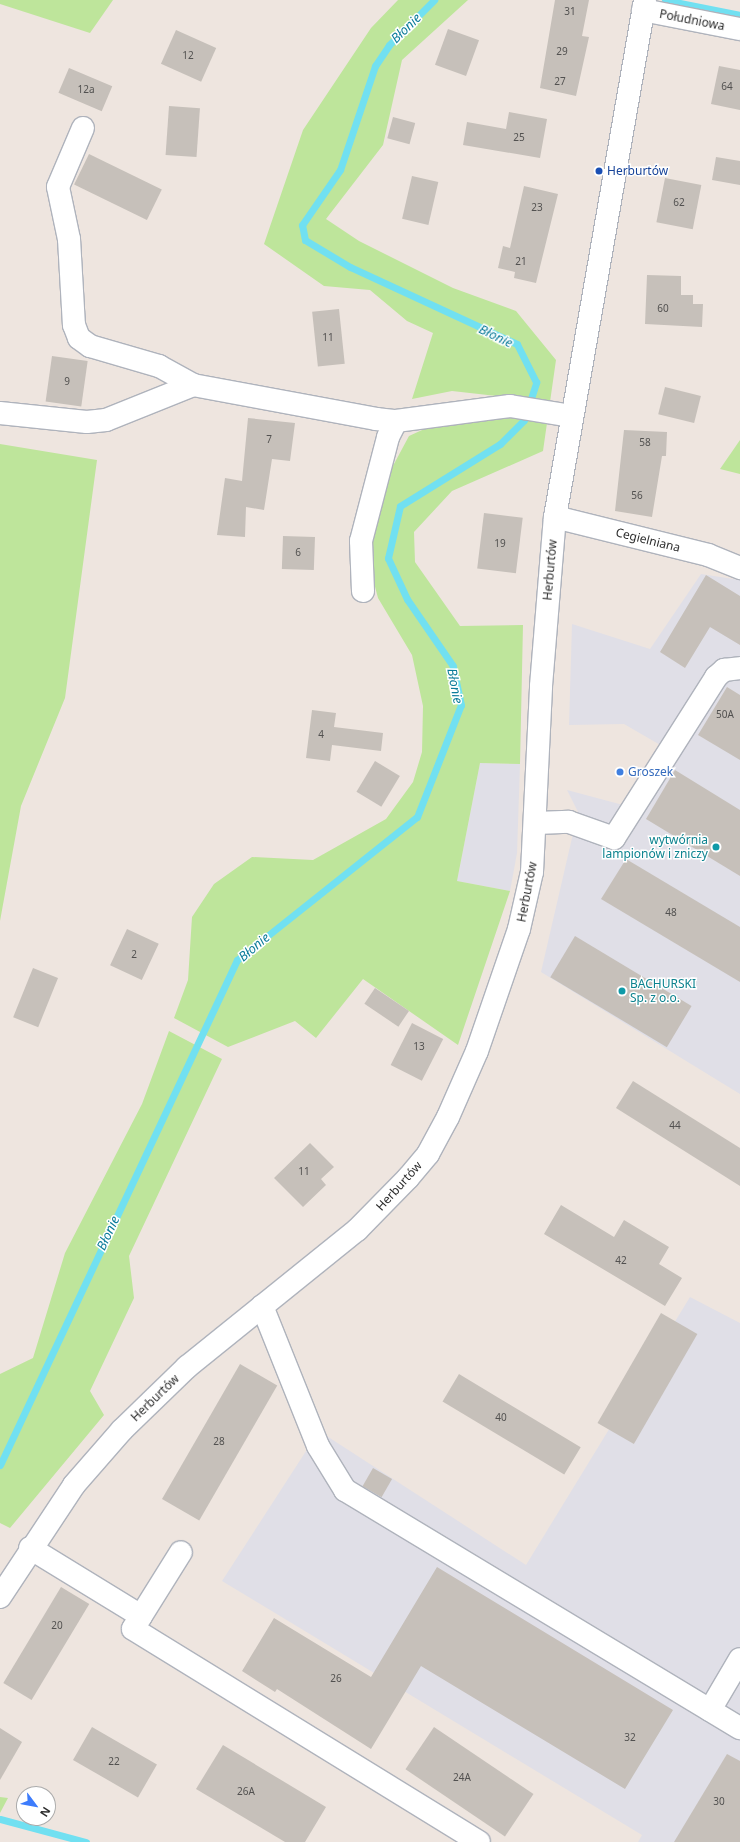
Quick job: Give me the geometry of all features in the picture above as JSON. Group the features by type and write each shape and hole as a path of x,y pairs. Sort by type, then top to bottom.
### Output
{"street":[{"name":"Południowa","path":"644,5 740,29"},
{"name":"Herburtów","path":"0,1597 30,1548 74,1485 116,1436 187,1367 357,1230 428,1154 451,1111 500,990 520,929 532,872 536,823 540,686 563,415 644,5"},
{"path":"83,128 58,187 69,239 77,331 90,346 159,366 193,385 396,421 510,406 563,415"},
{"path":"0,413 86,422 106,420 193,385"},
{"path":"364,591 360,541 388,437 396,421"},
{"name":"Cegielniana","path":"555,517 708,555 740,568"},
{"path":"536,823 569,822 614,838 716,677 724,670 740,668"},
{"path":"262,1306 318,1446 345,1490 740,1728"},
{"path":"30,1548 141,1616"},
{"path":"181,1552 133,1629 479,1842"},
{"path":"710,1710 740,1659"}],"shaded area":[{"path":"701,574 740,580 740,1094 541,972 578,812 567,790 623,805 662,746 624,724 569,725 572,624 650,649"},
{"path":"480,763 520,764 517,853 510,891 457,881"},
{"path":"690,1297 740,1323 740,1842 638,1842 642,1835 222,1581 319,1431 526,1565"}],"green space":[{"path":"0,0 113,0 90,33 0,4"},
{"path":"398,0 468,0 402,60 383,145 326,219 359,241 453,288 516,311 556,360 550,402 452,391 412,399 433,333 407,321 370,290 324,286 264,244 303,130 371,28"},
{"path":"503,414 547,423 543,451 452,491 414,532 415,562 460,626 523,625 520,764 480,763 457,881 510,891 458,1045 363,979 316,1038 295,1021 228,1047 174,1018 188,980 192,917 214,884 252,857 313,860 386,819 413,782 422,752 423,706 412,655 378,598 370,568 371,526 387,477 409,436 433,425"},
{"path":"740,440 740,474 720,469"},
{"path":"0,444 97,460 65,698 21,806 0,921"},
{"path":"169,1031 222,1059 129,1256 134,1298 90,1391 104,1415 10,1528 0,1523 0,1374 33,1358 65,1253 142,1104"},
{"path":"0,1797 8,1798 0,1813"}],"building":[{"path":"555,0 589,0 582,36 589,37 576,96 540,88"},
{"path":"448,29 479,40 466,76 435,65"},
{"path":"176,30 216,48 201,82 161,64"},
{"path":"719,66 740,70 740,110 711,104"},
{"path":"69,68 112,86 102,111 58,93"},
{"path":"169,106 200,108 197,157 166,155"},
{"path":"509,112 547,119 540,158 463,145 467,122 506,129"},
{"path":"393,117 415,123 410,144 387,138"},
{"path":"89,154 162,190 147,220 74,185"},
{"path":"716,157 740,161 740,185 712,180"},
{"path":"412,176 438,182 428,225 402,219"},
{"path":"665,178 701,185 693,229 656,222"},
{"path":"524,186 558,194 536,283 514,278 515,272 498,268 503,246 510,248"},
{"path":"647,275 681,276 681,295 693,295 693,304 703,304 702,327 645,324"},
{"path":"339,309 345,364 318,367 312,312"},
{"path":"52,356 88,361 81,407 46,402"},
{"path":"665,387 701,396 694,423 658,414"},
{"path":"248,418 295,423 290,461 272,459 264,510 246,507 245,537 217,535 225,478 242,481"},
{"path":"624,430 667,432 666,456 662,456 652,517 615,511"},
{"path":"484,513 523,518 516,573 477,569"},
{"path":"283,536 315,537 314,570 282,569"},
{"path":"706,575 740,596 740,645 710,627 685,668 660,652"},
{"path":"727,687 740,695 740,760 698,735"},
{"path":"312,710 336,713 334,727 383,733 381,751 332,745 330,761 306,758"},
{"path":"375,761 400,776 381,807 356,792"},
{"name":"wytwórnia lampionów i zniczy","path":"675,770 740,810 740,876 646,819"},
{"path":"626,859 740,927 740,982 601,899"},
{"path":"127,929 159,944 142,980 110,965"},
{"name":"BACHURSKI Sp. z o.o.","path":"575,936 692,1006 667,1047 550,977"},
{"path":"33,968 58,978 38,1027 13,1017"},
{"path":"375,988 409,1011 398,1027 364,1004"},
{"path":"412,1023 443,1039 422,1081 391,1065"},
{"path":"633,1081 740,1148 740,1186 616,1108"},
{"path":"310,1143 334,1167 321,1179 326,1185 303,1207 274,1178"},
{"path":"561,1205 614,1237 624,1220 669,1247 659,1264 682,1278 665,1306 544,1234"},
{"path":"661,1313 697,1334 634,1444 598,1423"},
{"path":"240,1364 277,1386 199,1521 162,1499"},
{"path":"459,1374 581,1447 564,1475 443,1401"},
{"path":"373,1468 392,1479 382,1497 363,1486"},
{"path":"437,1567 673,1710 625,1789 421,1666 371,1749 277,1689 275,1692 242,1671 274,1618 371,1677"},
{"path":"61,1587 89,1604 32,1700 3,1683"},
{"path":"92,1727 157,1764 138,1797 73,1760"},
{"path":"434,1727 533,1794 505,1836 405,1769"},
{"path":"0,1728 22,1742 0,1780"},
{"path":"223,1745 326,1807 305,1842 285,1842 196,1789"},
{"path":"727,1754 740,1761 740,1842 674,1842"}],"waterway":[{"name":"Błonie","path":"0,1465 237,960 417,817 461,705 453,666 407,599 388,558 400,506 500,444 524,420 536,382 517,344 350,267 305,240 302,225 340,170 375,66 389,45 434,0"},
{"path":"665,0 740,15"},
{"path":"0,1819 86,1842"}],"place":[{"name":"Herburtów","path":"599,171"},
{"name":"Groszek","path":"620,772"},
{"name":"wytwórnia lampionów i zniczy","path":"716,847"},
{"name":"BACHURSKI Sp. z o.o.","path":"622,991"}]}
